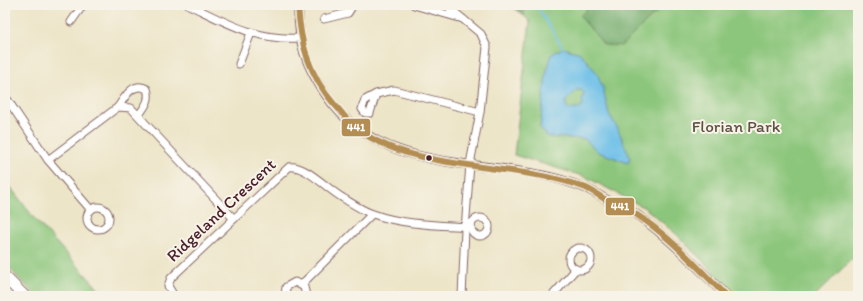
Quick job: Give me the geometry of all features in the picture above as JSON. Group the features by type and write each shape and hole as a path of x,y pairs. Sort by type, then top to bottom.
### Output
{"main road":[{"path":"5,277 24,296"}],"street":[{"path":"71,22 83,5"},
{"path":"189,5 251,33 273,38 300,38"},
{"path":"298,5 300,38 307,64 319,86 340,114 360,131 385,146 412,156 541,175 586,188 635,214 670,240 726,296"},
{"path":"324,19 348,13 353,5"},
{"path":"414,5 463,19"},
{"path":"446,5 481,34 487,47 480,112 470,164 468,227 462,296"},
{"path":"239,64 251,33"},
{"path":"48,160 118,107 136,86 142,86 147,89 150,95 148,102 139,115"},
{"path":"376,94 394,90 480,112"},
{"path":"5,96 48,160 91,210"},
{"path":"118,107 131,108 139,115 182,165 234,219"},
{"name":"Ridgeland Crescent","path":"174,296 168,286 171,278 289,167 295,166 303,169 334,193 372,214 404,222 468,227"},
{"path":"302,284 372,214"},
{"path":"552,296 576,269"},
{"path":"285,296 285,290 289,284 295,282 302,284 306,290 306,296"}],"green space":[{"name":"Florian Park","path":"511,5 858,5 858,253 815,296 737,296 676,234 645,208 586,177 514,155 530,21"},
{"path":"511,5 524,5 524,16"},
{"path":"664,5 621,46 604,45 580,16 593,6"},
{"path":"5,180 34,218 105,296 36,296 5,264"}],"water":[{"path":"563,48 580,53 597,73 603,88 609,114 617,127 630,158 628,163 598,152 585,139 548,137 540,128 546,74 552,54","holes":["577,90 581,90 584,93 582,100 583,104 579,109 570,109 566,106 566,101"]}],"waterway":[{"path":"536,5 563,48"}],"transit line":[{"name":"441","path":"298,5 301,32 307,58 318,82 325,93 350,123 374,140 401,151 431,159 558,179 593,191 609,201 632,212 659,231 726,296"}]}
